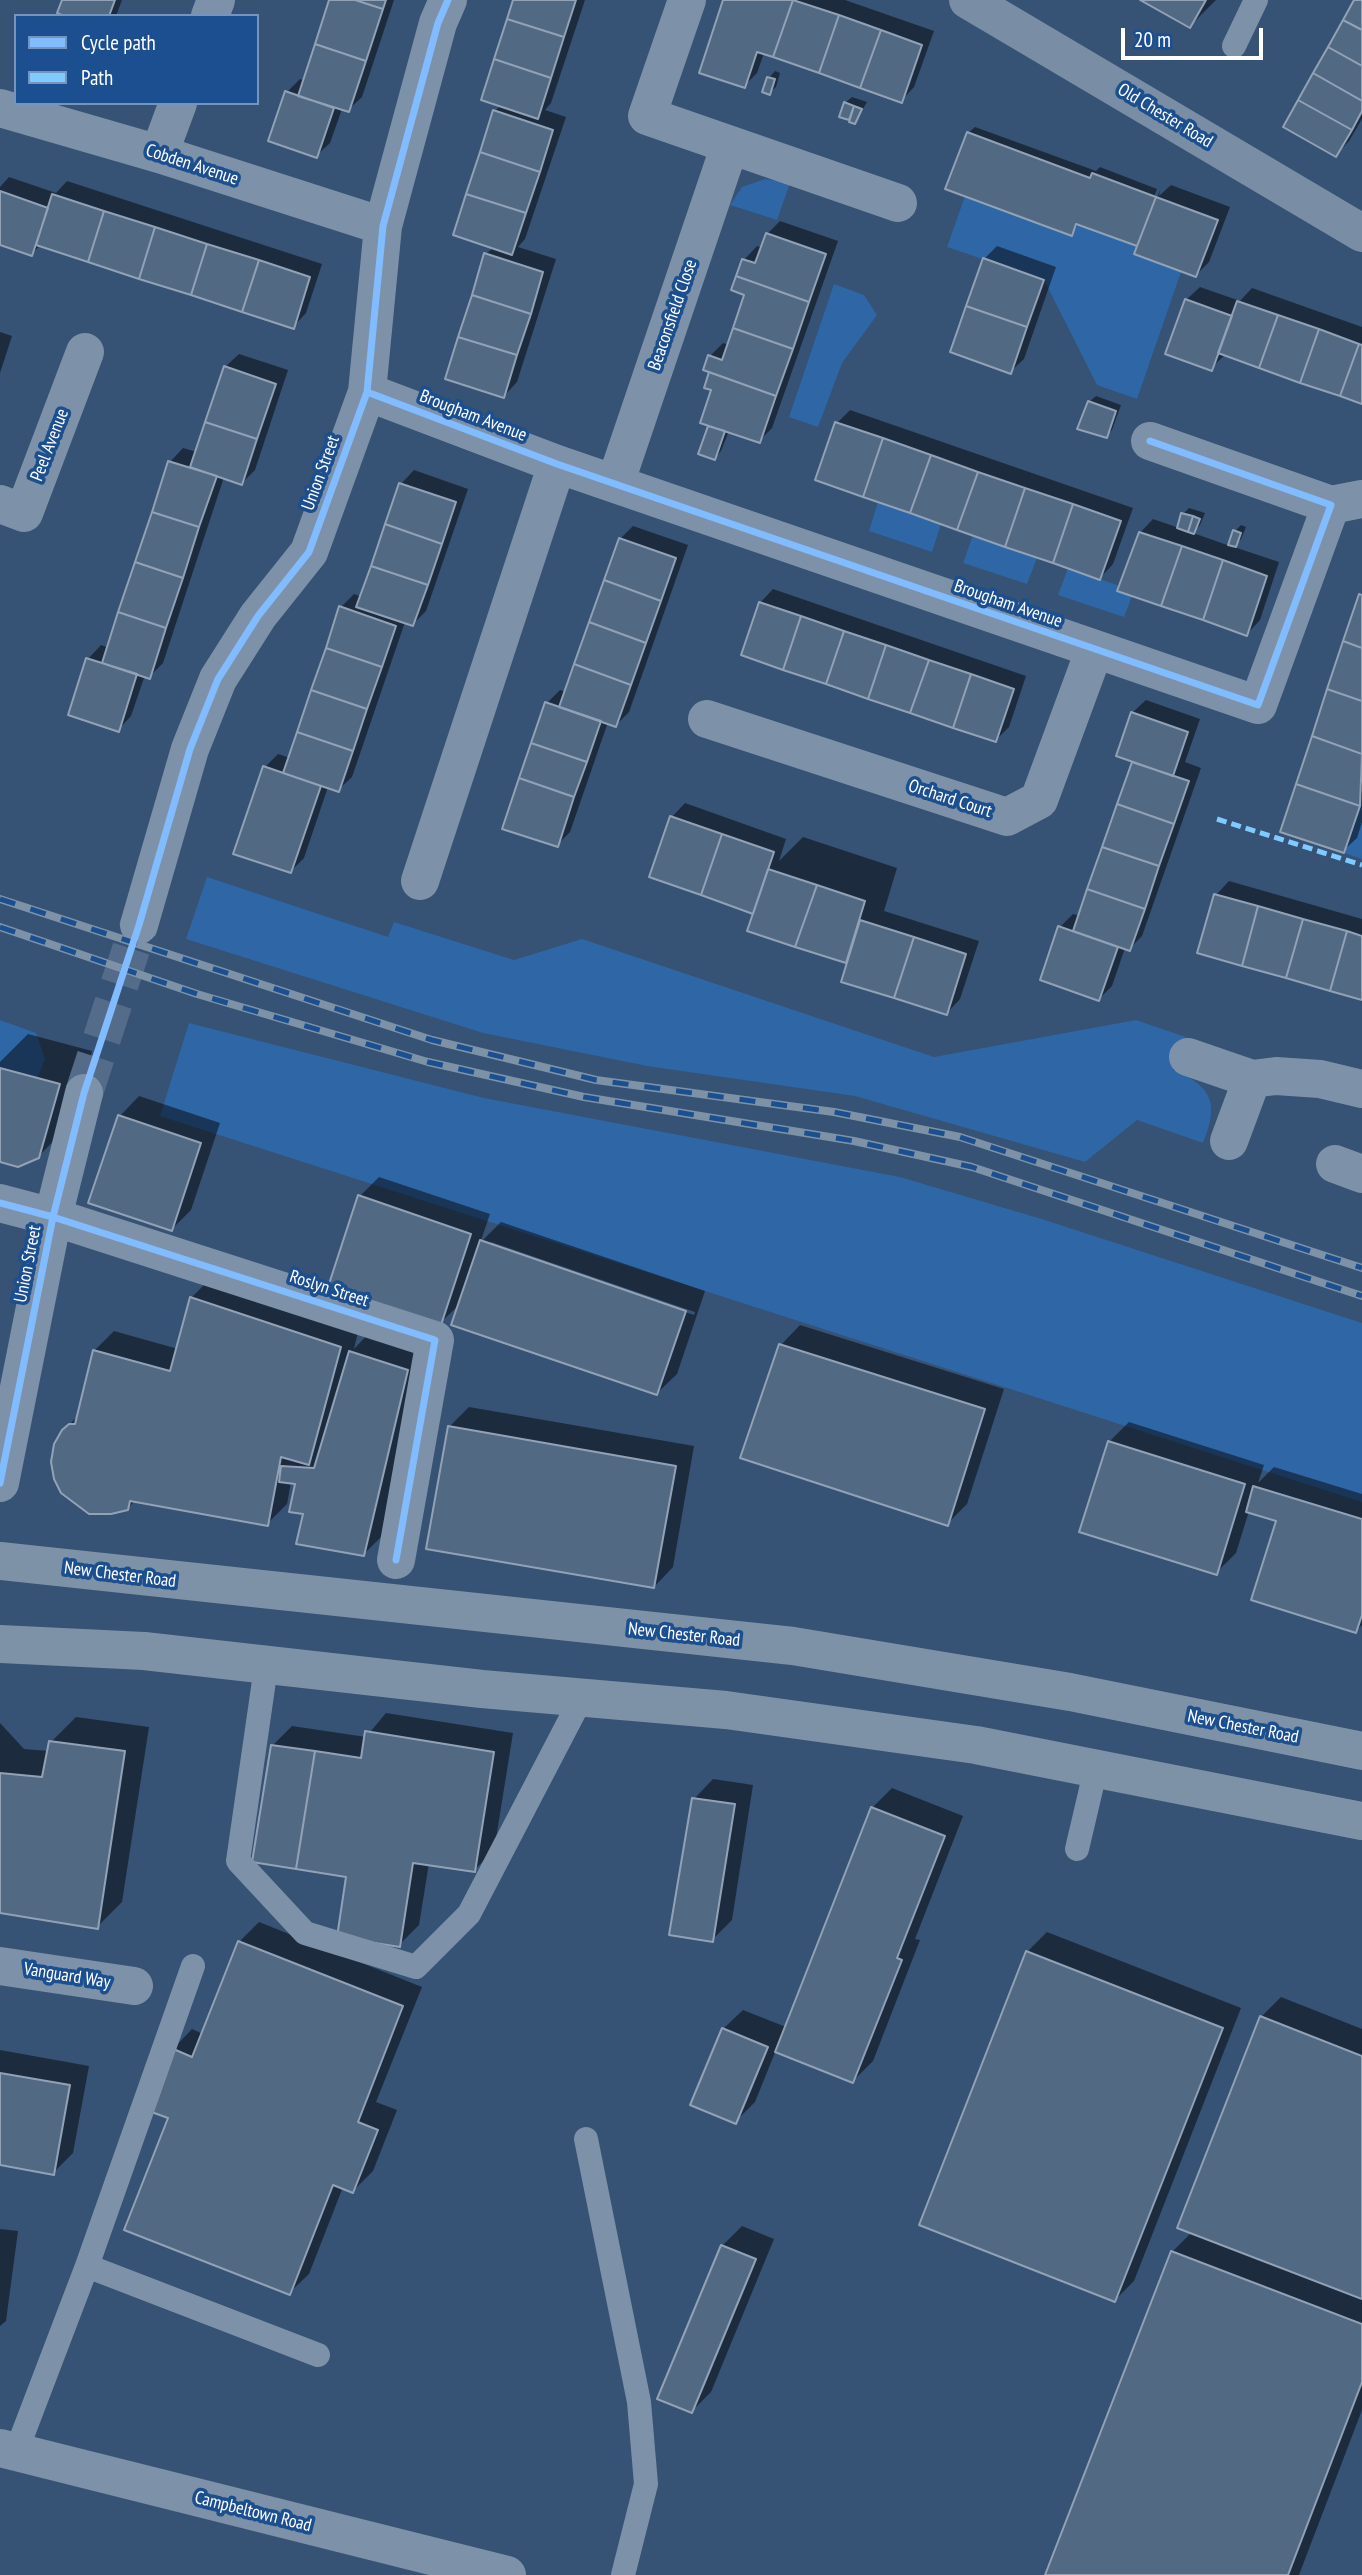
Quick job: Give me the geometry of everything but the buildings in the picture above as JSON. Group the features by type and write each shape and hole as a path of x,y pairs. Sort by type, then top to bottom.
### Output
{"highway":[{"name":"New Chester Road","path":"0,1561 793,1646 1070,1692 1362,1751"},
{"path":"0,1644 144,1651 266,1667 726,1710 976,1745 1362,1821"}],"main road":[{"name":"Old Chester Road","path":"982,4 1362,233"}],"street":[{"name":"Union Street","path":"139,925 190,750 218,679 258,616 309,552 367,392 383,226 438,23 448,0"},
{"path":"687,0 647,116 898,203"},
{"path":"159,154 177,105"},
{"name":"Cobden Avenue","path":"0,108 159,154 383,226"},
{"name":"Beaconsfield Close","path":"615,484 730,145"},
{"name":"Peel Avenue","path":"0,504 24,513 85,352"},
{"name":"Brougham Avenue","path":"367,392 557,464 1094,651 1258,705 1346,502 1150,441"},
{"path":"420,881 557,464"},
{"name":"Orchard Court","path":"708,719 1007,817 1039,800 1094,651"},
{"path":"1188,1057 1252,1079 1276,1076 1320,1079 1362,1089"},
{"path":"1229,1142 1252,1079"},
{"name":"Union Street","path":"0,1483 53,1217 84,1093"},
{"name":"Roslyn Street","path":"0,1203 53,1217 435,1340 396,1560"},
{"name":"Vanguard Way","path":"0,1966 134,1986"},
{"name":"Campbeltown Road","path":"8,2450 507,2575"}],"lane":[{"path":"1234,46 1256,0"},
{"path":"266,1667 238,1861 305,1933 416,1967 469,1914 582,1698"},
{"path":"1287,1736 1362,1738"},
{"path":"1077,1849 1096,1768"},
{"path":"8,2450 88,2266 193,1965"},
{"path":"586,2138 639,2402 646,2484 623,2575"},
{"path":"88,2266 318,2355"}],"shaded area":[{"path":"765,179 790,183 777,220 730,205 742,187"},
{"path":"965,196 1071,235 1076,224 1137,246 1135,254 1181,272 1137,399 1097,385 1044,280 947,247"},
{"path":"834,284 864,295 877,315 842,363 818,427 789,417"},
{"path":"878,502 941,524 932,552 869,531"},
{"path":"973,535 1037,558 1027,584 963,563"},
{"path":"1068,568 1120,586 1118,591 1132,596 1124,617 1058,595"},
{"path":"1362,799 1362,859 1344,853"},
{"path":"207,877 388,937 394,922 514,960 582,939 934,1057 1136,1020 1186,1037 1173,1070 1204,1090 1209,1098 1211,1117 1203,1143 1137,1120 1085,1162 855,1096 647,1066 483,1033 186,939"},
{"path":"0,1020 36,1033 45,1059 37,1080 0,1068"},
{"path":"189,1023 484,1098 900,1177 1045,1220 1362,1323 1362,1502 160,1116"}],"tunnel":[{"path":"84,1093 139,925"}],"railway":[{"path":"0,899 432,1040 596,1080 834,1112 960,1137 1362,1268"},
{"path":"0,927 197,994 428,1062 584,1097 854,1141 972,1167 1362,1296"}],"marked path":[{"path":"1217,819 1362,865"}],"cycle path":[{"path":"0,1483 53,1217 84,1093 139,925 190,749 218,679 258,616 309,552 367,392 383,226 438,23 448,0"},
{"path":"367,392 557,464 1258,705 1331,505 1150,441"},
{"path":"0,1203 53,1217 435,1340 396,1560"}]}
